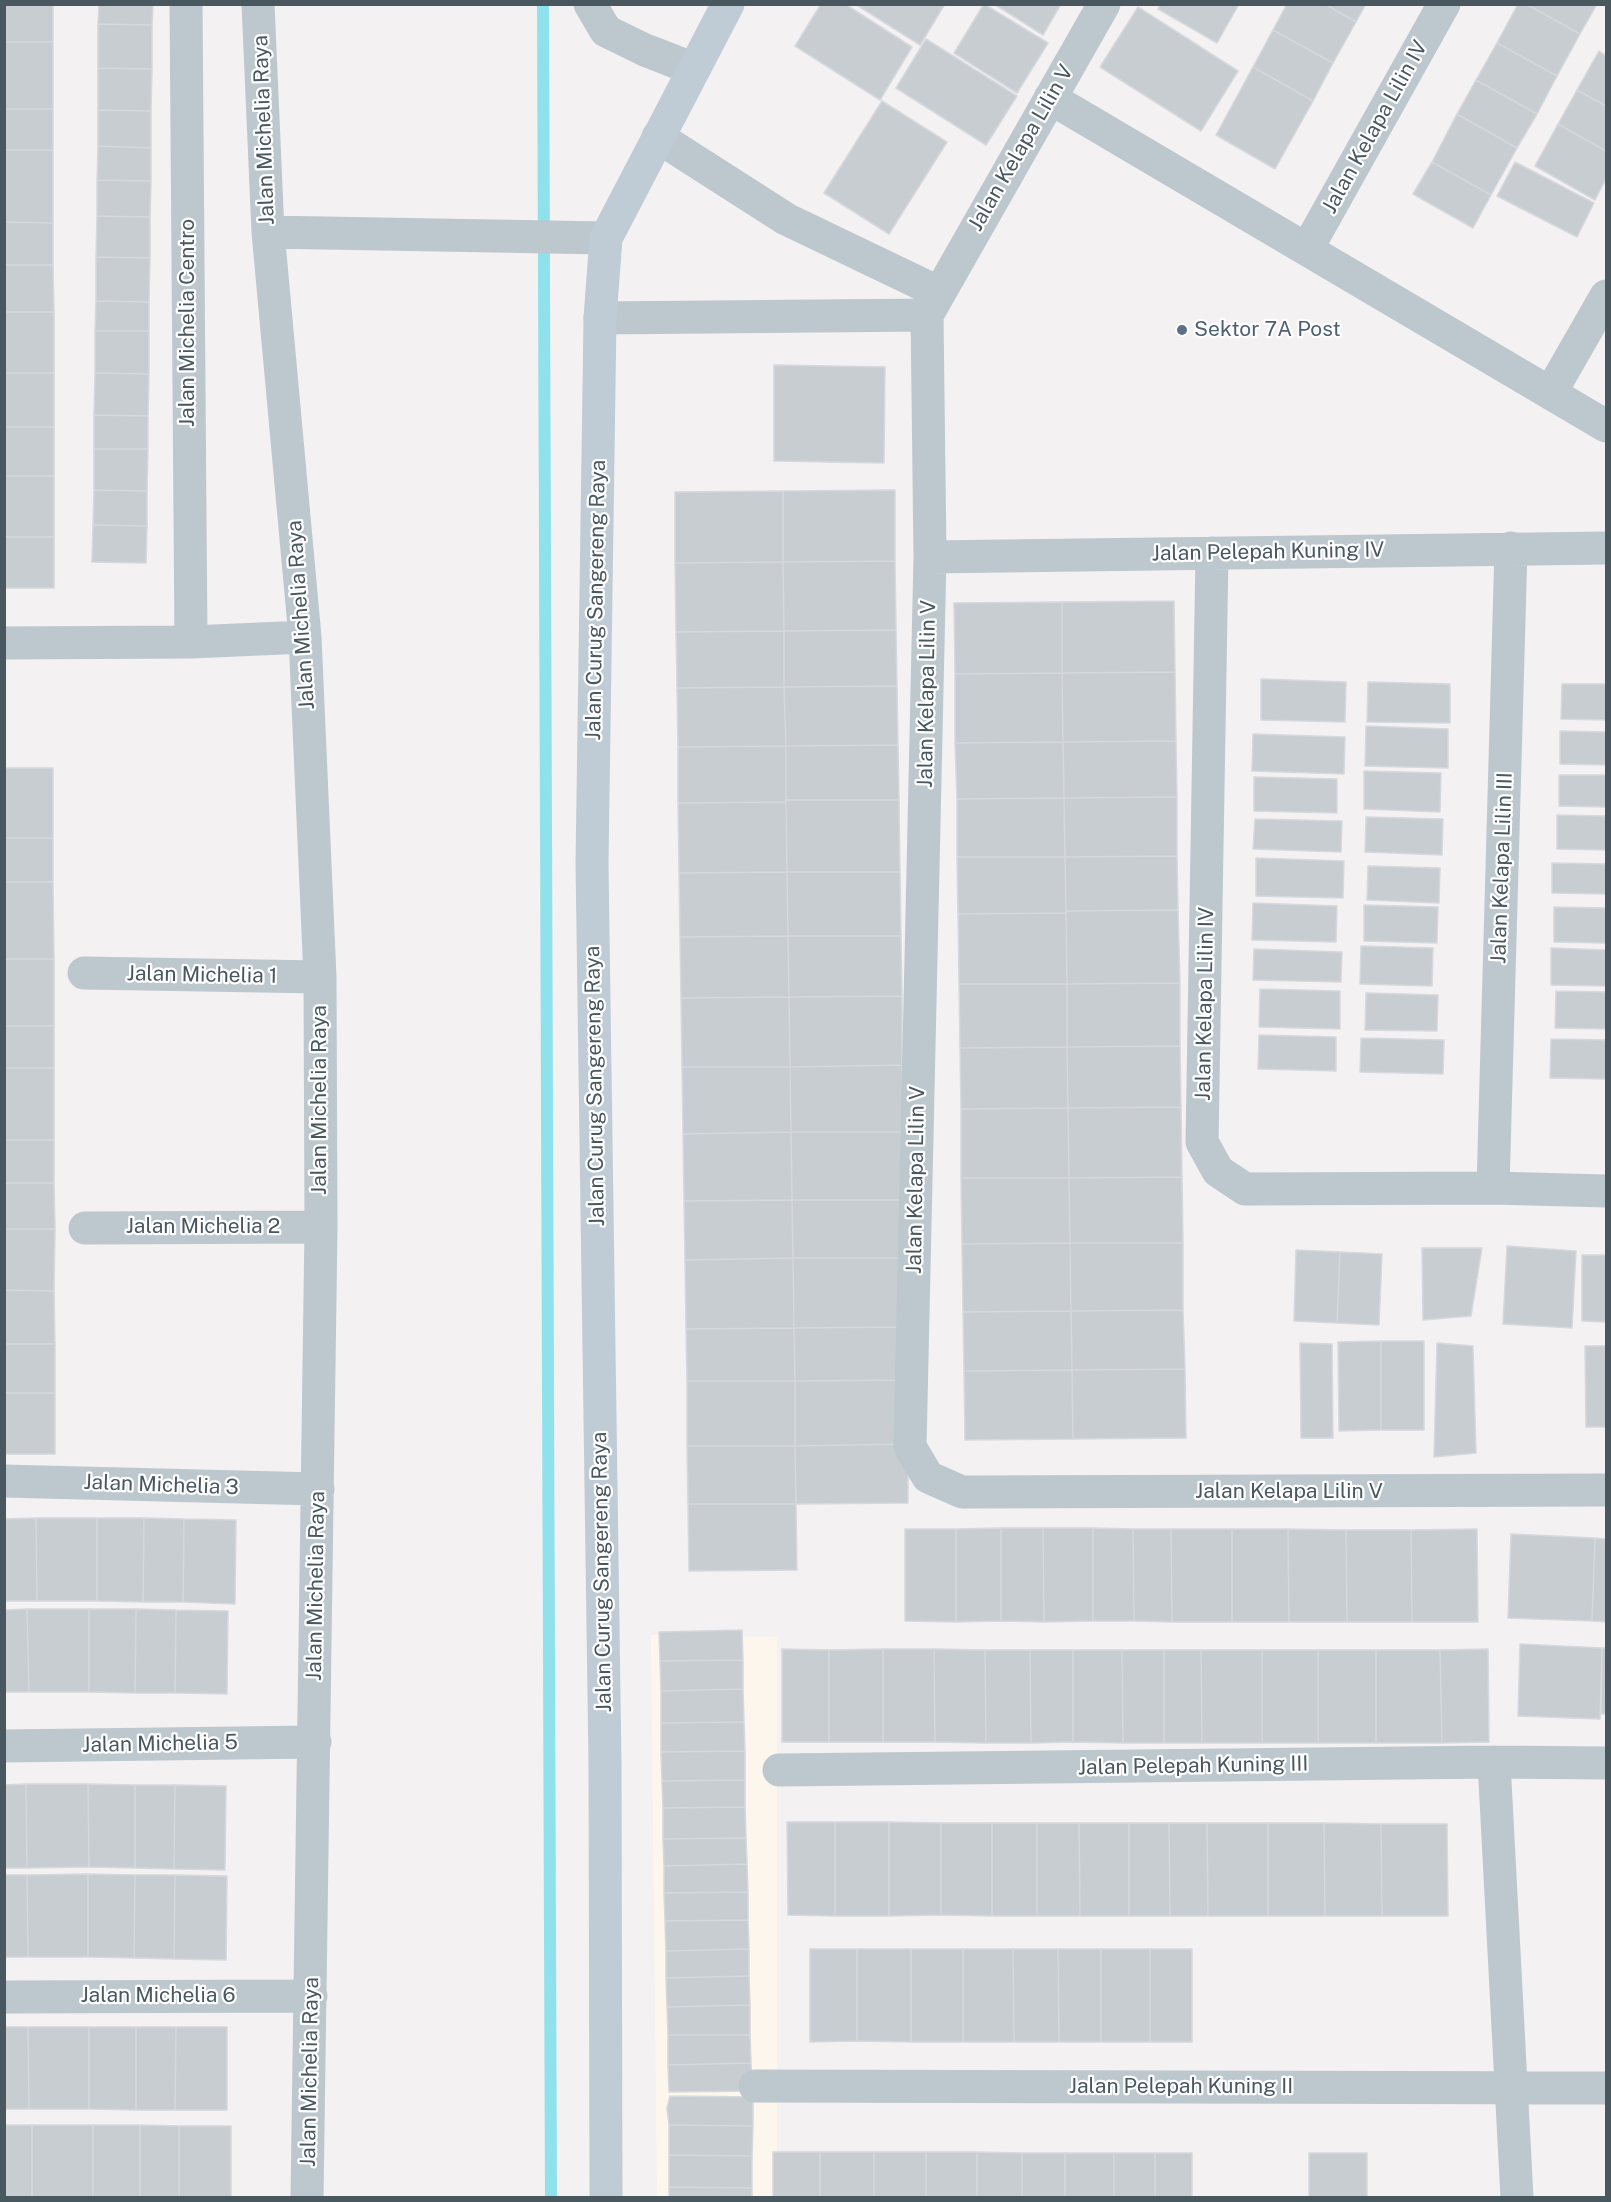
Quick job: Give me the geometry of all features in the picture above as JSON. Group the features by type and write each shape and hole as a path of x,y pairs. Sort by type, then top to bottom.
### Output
{"main road":[{"name":"Jalan Curug Sangereng Raya","path":"606,2198 605,1776 592,863 600,318 591,237 658,137 728,4"}],"street":[{"name":"Jalan Michelia Centro","path":"186,4 191,642"},
{"name":"Jalan Michelia Raya","path":"258,4 268,232 305,637 320,977 321,1227 307,2198"},
{"path":"590,4 606,31 645,50 694,69"},
{"name":"Jalan Kelapa Lilin V","path":"1104,4 933,304 930,557 910,1447 928,1478 962,1492 1606,1490"},
{"name":"Jalan Kelapa Lilin IV","path":"1307,249 1444,4"},
{"path":"1050,98 1606,426"},
{"path":"658,137 786,219 933,304"},
{"path":"268,232 591,237"},
{"path":"1551,392 1606,296"},
{"path":"600,318 933,304"},
{"name":"Jalan Kelapa Lilin III","path":"1493,1188 1511,548"},
{"name":"Jalan Pelepah Kuning IV","path":"930,557 1606,548"},
{"name":"Jalan Kelapa Lilin IV","path":"1212,553 1202,1142 1218,1170 1245,1189 1493,1188 1606,1191"},
{"path":"4,643 191,642 305,637"},
{"name":"Jalan Michelia 1","path":"84,973 320,977"},
{"name":"Jalan Michelia 2","path":"85,1228 321,1227"},
{"name":"Jalan Michelia 3","path":"4,1480 318,1489"},
{"name":"Jalan Michelia 5","path":"4,1746 315,1742"},
{"path":"1494,1762 1517,2198"},
{"name":"Jalan Pelepah Kuning III","path":"779,1770 1494,1762 1606,1763"},
{"name":"Jalan Michelia 6","path":"4,1997 311,1996"},
{"name":"Jalan Pelepah Kuning II","path":"755,2086 1606,2088"}],"shaded area":[{"path":"651,1635 777,1637 777,2197 657,2197"}],"building":[{"path":"4,4 53,4 53,42 4,42"},
{"path":"99,4 153,4 152,25 98,24"},
{"path":"821,4 845,4 912,47 880,100 795,46"},
{"path":"855,4 945,4 920,45"},
{"path":"984,4 1048,43 1017,93 954,53"},
{"path":"994,4 1061,4 1043,35"},
{"path":"1161,4 1239,4 1217,43 1158,9"},
{"path":"1287,4 1325,4 1356,22 1333,63 1273,30"},
{"path":"1325,4 1366,4 1356,22"},
{"path":"1518,4 1526,4 1580,34 1557,76 1497,43"},
{"path":"1526,4 1597,4 1580,34"},
{"path":"1138,7 1238,71 1201,131 1100,67"},
{"path":"98,24 152,25 152,69 98,68"},
{"path":"1273,30 1333,63 1313,101 1253,67"},
{"path":"926,39 1017,96 986,145 896,88"},
{"path":"4,42 53,42 53,109 4,109"},
{"path":"1497,43 1557,76 1537,114 1476,80"},
{"path":"1599,51 1606,56 1606,106 1577,90"},
{"path":"1253,67 1313,101 1275,169 1216,135"},
{"path":"98,68 152,69 151,111 98,110"},
{"path":"1476,80 1537,114 1517,148 1457,114"},
{"path":"1577,90 1606,106 1606,151 1558,124"},
{"path":"882,101 947,142 889,234 824,193"},
{"path":"4,109 53,109 53,150 4,150"},
{"path":"98,110 151,111 151,148 98,146"},
{"path":"1457,114 1517,148 1491,195 1432,162"},
{"path":"1558,124 1606,151 1606,179 1595,200 1535,166"},
{"path":"98,146 151,148 151,181 97,180"},
{"path":"4,150 53,150 53,223 4,222"},
{"path":"1432,162 1491,195 1473,228 1413,194"},
{"path":"1515,162 1594,203 1577,237 1497,196"},
{"path":"97,180 151,181 150,217 97,216"},
{"path":"97,216 150,217 150,258 96,257"},
{"path":"4,222 53,223 53,265 4,265"},
{"path":"96,257 150,258 149,302 96,301"},
{"path":"4,265 53,265 54,312 4,312"},
{"path":"96,301 149,302 149,331 95,331"},
{"path":"4,312 54,312 54,373 4,373"},
{"path":"95,331 149,331 149,374 95,373"},
{"path":"774,365 885,367 884,463 774,461"},
{"path":"4,373 54,373 54,427 4,427"},
{"path":"95,373 149,374 148,416 94,415"},
{"path":"94,415 148,416 148,449 94,449"},
{"path":"4,427 54,427 54,476 4,476"},
{"path":"94,449 148,449 147,491 94,490"},
{"path":"4,476 54,476 54,537 4,537"},
{"path":"94,490 147,491 147,526 93,525"},
{"path":"895,490 895,561 783,562 783,491"},
{"path":"783,491 783,562 675,563 675,492"},
{"path":"93,525 147,526 146,563 92,562"},
{"path":"4,537 54,537 54,588 4,588"},
{"path":"895,561 896,630 784,631 783,562"},
{"path":"783,562 784,631 676,632 675,563"},
{"path":"1174,601 1175,672 1062,673 1062,602"},
{"path":"1062,602 1062,673 955,674 954,603"},
{"path":"896,630 897,686 784,687 784,631"},
{"path":"784,631 784,687 677,688 676,632"},
{"path":"1175,672 1176,741 1063,742 1062,673"},
{"path":"1062,673 1063,742 955,743 955,674"},
{"path":"1261,679 1346,682 1345,722 1261,720"},
{"path":"1368,682 1450,684 1450,723 1367,722"},
{"path":"1562,684 1606,684 1606,720 1561,719"},
{"path":"897,686 898,745 786,746 784,687"},
{"path":"784,687 786,746 678,747 677,688"},
{"path":"1366,726 1448,729 1448,768 1365,766"},
{"path":"1560,731 1606,732 1606,765 1560,764"},
{"path":"1253,734 1345,737 1344,774 1252,771"},
{"path":"1176,741 1177,797 1064,798 1063,742"},
{"path":"1063,742 1064,798 957,799 955,743"},
{"path":"898,745 899,800 786,800 786,746"},
{"path":"786,746 786,802 678,803 678,747"},
{"path":"4,768 53,768 53,838 4,838"},
{"path":"1364,771 1441,773 1440,812 1364,809"},
{"path":"1559,775 1606,775 1606,807 1559,806"},
{"path":"1254,777 1337,779 1337,813 1254,811"},
{"path":"1177,797 1177,856 1065,857 1064,798"},
{"path":"1064,798 1065,857 957,857 957,799"},
{"path":"786,800 899,800 900,872 787,872"},
{"path":"786,802 787,872 679,873 678,803"},
{"path":"1557,815 1606,816 1606,850 1557,849"},
{"path":"1366,817 1443,819 1442,855 1365,852"},
{"path":"1255,819 1342,821 1341,852 1253,849"},
{"path":"4,838 53,838 53,882 4,882"},
{"path":"1177,856 1178,910 1066,911 1065,857"},
{"path":"957,857 1065,857 1066,913 958,914"},
{"path":"1256,858 1344,861 1343,898 1256,896"},
{"path":"1552,863 1606,864 1606,894 1552,893"},
{"path":"1368,866 1440,868 1439,903 1367,900"},
{"path":"787,872 900,872 901,936 788,936"},
{"path":"787,872 788,936 680,937 679,873"},
{"path":"4,882 53,882 54,959 4,959"},
{"path":"1253,903 1337,906 1336,942 1252,940"},
{"path":"1364,905 1438,907 1437,943 1364,941"},
{"path":"1554,907 1606,908 1606,943 1554,942"},
{"path":"1178,910 1180,983 1067,984 1066,911"},
{"path":"1066,913 1067,984 959,984 958,914"},
{"path":"788,936 901,936 902,996 789,997"},
{"path":"788,936 789,997 681,998 680,937"},
{"path":"1361,946 1433,948 1432,986 1360,984"},
{"path":"1551,948 1606,950 1606,986 1551,985"},
{"path":"1254,949 1342,952 1341,982 1253,980"},
{"path":"4,959 54,959 54,1026 4,1026"},
{"path":"1180,983 1180,1046 1067,1047 1067,984"},
{"path":"959,984 1067,984 1067,1047 960,1048"},
{"path":"1260,989 1340,991 1340,1029 1259,1027"},
{"path":"1556,991 1606,992 1606,1029 1555,1028"},
{"path":"1366,993 1438,995 1437,1031 1365,1030"},
{"path":"902,996 902,1065 790,1067 789,997"},
{"path":"789,997 790,1067 682,1067 681,998"},
{"path":"4,1026 54,1026 54,1068 4,1068"},
{"path":"1259,1035 1336,1037 1336,1071 1258,1069"},
{"path":"1361,1038 1444,1040 1443,1074 1360,1072"},
{"path":"1551,1039 1606,1040 1606,1079 1550,1078"},
{"path":"1180,1046 1181,1107 1068,1108 1067,1047"},
{"path":"1067,1047 1068,1108 961,1109 960,1048"},
{"path":"902,1065 904,1132 791,1132 790,1067"},
{"path":"682,1067 790,1067 791,1132 683,1134"},
{"path":"4,1068 54,1068 54,1140 4,1140"},
{"path":"1181,1107 1182,1177 1069,1178 1068,1108"},
{"path":"1068,1108 1069,1178 961,1178 961,1109"},
{"path":"791,1132 904,1132 905,1200 792,1200"},
{"path":"791,1132 792,1200 684,1201 683,1134"},
{"path":"4,1140 54,1140 54,1183 4,1183"},
{"path":"1182,1177 1183,1243 1070,1243 1069,1178"},
{"path":"961,1178 1069,1178 1070,1243 962,1244"},
{"path":"4,1183 54,1183 55,1229 4,1229"},
{"path":"792,1200 905,1200 905,1258 793,1258"},
{"path":"792,1200 793,1258 685,1260 684,1201"},
{"path":"4,1229 55,1229 54,1291 4,1290"},
{"path":"1070,1243 1183,1243 1183,1310 1071,1311"},
{"path":"1070,1243 1071,1311 963,1312 962,1244"},
{"path":"1507,1246 1576,1251 1572,1328 1503,1324"},
{"path":"1422,1248 1482,1248 1471,1316 1423,1320"},
{"path":"1296,1250 1340,1252 1337,1323 1294,1321"},
{"path":"1340,1252 1382,1254 1379,1325 1337,1323"},
{"path":"1582,1255 1606,1255 1606,1322 1582,1321"},
{"path":"793,1258 905,1258 906,1327 794,1328"},
{"path":"793,1258 794,1328 686,1329 685,1260"},
{"path":"4,1290 54,1291 55,1344 4,1344"},
{"path":"1183,1310 1185,1369 1072,1370 1071,1311"},
{"path":"1071,1311 1072,1370 964,1371 963,1312"},
{"path":"906,1327 907,1380 795,1381 794,1328"},
{"path":"794,1328 795,1381 687,1381 686,1329"},
{"path":"1381,1341 1381,1430 1339,1431 1338,1342"},
{"path":"1381,1341 1424,1341 1424,1430 1381,1430"},
{"path":"1300,1343 1332,1344 1333,1438 1301,1438"},
{"path":"1437,1343 1473,1346 1476,1453 1434,1457"},
{"path":"4,1344 55,1344 55,1393 4,1393"},
{"path":"1585,1346 1606,1346 1606,1427 1586,1427"},
{"path":"1185,1369 1186,1438 1073,1439 1072,1370"},
{"path":"1072,1370 1073,1439 965,1440 964,1371"},
{"path":"907,1380 908,1444 795,1446 795,1381"},
{"path":"687,1381 795,1381 795,1446 687,1446"},
{"path":"4,1393 55,1393 55,1454 4,1454"},
{"path":"908,1444 908,1503 796,1504 795,1446"},
{"path":"687,1446 795,1446 796,1504 688,1504"},
{"path":"688,1504 796,1504 797,1570 689,1571"},
{"path":"36,1518 97,1518 97,1601 37,1601"},
{"path":"36,1518 37,1601 4,1601 4,1519"},
{"path":"97,1518 144,1518 143,1602 97,1601"},
{"path":"144,1518 184,1519 183,1602 143,1602"},
{"path":"184,1519 236,1520 235,1604 183,1602"},
{"path":"1001,1528 1043,1528 1044,1622 1001,1621"},
{"path":"1001,1528 1001,1621 956,1622 956,1529"},
{"path":"1043,1528 1093,1528 1093,1621 1044,1622"},
{"path":"1093,1528 1133,1529 1134,1621 1093,1621"},
{"path":"905,1529 956,1529 956,1622 905,1621"},
{"path":"1133,1529 1171,1529 1172,1622 1134,1621"},
{"path":"1171,1529 1232,1529 1232,1622 1172,1622"},
{"path":"1232,1529 1288,1529 1289,1622 1232,1622"},
{"path":"1288,1529 1346,1530 1347,1622 1289,1622"},
{"path":"1477,1529 1478,1622 1412,1622 1411,1530"},
{"path":"1346,1530 1411,1530 1412,1622 1347,1622"},
{"path":"1511,1534 1595,1538 1592,1621 1508,1618"},
{"path":"1595,1538 1606,1539 1606,1622 1592,1621"},
{"path":"27,1609 89,1609 89,1692 29,1692"},
{"path":"27,1609 29,1692 4,1692 4,1610"},
{"path":"89,1609 136,1609 135,1693 89,1692"},
{"path":"136,1609 176,1610 175,1693 135,1693"},
{"path":"176,1610 228,1611 227,1694 175,1693"},
{"path":"742,1630 743,1660 660,1661 659,1632"},
{"path":"1520,1644 1602,1648 1600,1719 1518,1716"},
{"path":"1602,1648 1606,1648 1606,1714 1601,1714"},
{"path":"782,1649 829,1650 829,1742 782,1742"},
{"path":"883,1649 883,1742 829,1742 829,1650"},
{"path":"883,1649 934,1649 935,1742 883,1742"},
{"path":"934,1649 985,1650 986,1743 935,1742"},
{"path":"1488,1649 1489,1742 1442,1743 1440,1650"},
{"path":"985,1650 1030,1650 1031,1743 986,1743"},
{"path":"1030,1650 1073,1650 1073,1742 1031,1743"},
{"path":"1073,1650 1122,1650 1123,1743 1073,1742"},
{"path":"1122,1650 1164,1650 1164,1743 1123,1743"},
{"path":"1164,1650 1201,1650 1202,1743 1164,1743"},
{"path":"1201,1650 1262,1650 1262,1743 1202,1743"},
{"path":"1262,1650 1318,1650 1318,1743 1262,1743"},
{"path":"1318,1650 1376,1650 1376,1743 1318,1743"},
{"path":"1376,1650 1440,1650 1442,1743 1376,1743"},
{"path":"743,1660 743,1689 661,1691 660,1661"},
{"path":"743,1689 744,1722 661,1723 661,1691"},
{"path":"744,1722 745,1751 661,1752 661,1723"},
{"path":"745,1751 745,1780 662,1781 661,1752"},
{"path":"745,1780 745,1807 663,1808 662,1781"},
{"path":"26,1784 88,1784 89,1867 27,1868"},
{"path":"26,1784 27,1868 4,1868 4,1785"},
{"path":"88,1784 135,1785 135,1868 89,1867"},
{"path":"135,1785 175,1785 174,1869 135,1868"},
{"path":"175,1785 226,1786 225,1870 174,1869"},
{"path":"745,1807 746,1838 663,1839 663,1808"},
{"path":"787,1822 835,1822 835,1916 788,1915"},
{"path":"835,1822 889,1822 889,1916 835,1916"},
{"path":"889,1822 941,1823 941,1915 889,1916"},
{"path":"941,1823 992,1823 992,1916 941,1915"},
{"path":"992,1823 1037,1823 1037,1916 992,1916"},
{"path":"1037,1823 1079,1823 1080,1916 1037,1916"},
{"path":"1079,1823 1129,1823 1129,1916 1080,1916"},
{"path":"1129,1823 1169,1823 1170,1916 1129,1916"},
{"path":"1169,1823 1207,1823 1208,1916 1170,1916"},
{"path":"1207,1823 1268,1823 1268,1916 1208,1916"},
{"path":"1268,1823 1324,1823 1325,1916 1268,1916"},
{"path":"1324,1823 1381,1824 1382,1916 1325,1916"},
{"path":"1381,1824 1447,1824 1448,1916 1382,1916"},
{"path":"746,1838 747,1864 664,1866 663,1839"},
{"path":"747,1864 748,1892 664,1893 664,1866"},
{"path":"88,1874 135,1875 134,1958 88,1957"},
{"path":"88,1874 88,1957 28,1957 27,1875"},
{"path":"4,1875 27,1875 28,1957 4,1957"},
{"path":"135,1875 175,1875 174,1959 134,1958"},
{"path":"175,1875 227,1876 226,1960 174,1959"},
{"path":"748,1892 748,1920 665,1921 664,1893"},
{"path":"748,1920 749,1949 666,1951 665,1921"},
{"path":"749,1949 749,1976 666,1978 666,1951"},
{"path":"810,1949 857,1949 857,2041 810,2042"},
{"path":"857,1949 911,1949 911,2042 857,2041"},
{"path":"911,1949 963,1949 963,2042 911,2042"},
{"path":"963,1949 1013,1949 1014,2042 963,2042"},
{"path":"1013,1949 1058,1949 1059,2042 1014,2042"},
{"path":"1058,1949 1101,1949 1101,2042 1059,2042"},
{"path":"1101,1949 1150,1949 1150,2042 1101,2042"},
{"path":"1150,1949 1192,1949 1192,2042 1150,2042"},
{"path":"749,1976 750,2005 667,2007 666,1978"},
{"path":"750,2005 750,2035 668,2035 667,2007"},
{"path":"4,2027 28,2027 29,2109 4,2109"},
{"path":"28,2027 89,2027 89,2109 29,2109"},
{"path":"89,2027 136,2027 136,2110 89,2109"},
{"path":"136,2027 176,2027 175,2110 136,2110"},
{"path":"176,2027 227,2027 227,2110 175,2110"},
{"path":"668,2035 750,2035 751,2063 668,2065"},
{"path":"751,2063 752,2091 669,2092 668,2065"},
{"path":"670,2096 753,2097 753,2126 669,2125 667,2108"},
{"path":"4,2125 32,2125 32,2198 4,2198"},
{"path":"32,2125 93,2125 93,2198 32,2198"},
{"path":"93,2125 140,2125 140,2198 93,2198"},
{"path":"140,2125 179,2126 179,2198 140,2198"},
{"path":"669,2125 753,2126 752,2156 669,2155"},
{"path":"179,2126 231,2126 231,2198 179,2198"},
{"path":"773,2152 820,2152 820,2198 773,2198"},
{"path":"820,2152 874,2152 874,2198 820,2198"},
{"path":"874,2152 926,2152 926,2198 874,2198"},
{"path":"926,2152 977,2152 977,2198 926,2198"},
{"path":"977,2152 1022,2153 1022,2198 977,2198"},
{"path":"1022,2153 1065,2153 1065,2198 1022,2198"},
{"path":"1065,2153 1114,2153 1114,2198 1065,2198"},
{"path":"1114,2153 1155,2153 1155,2198 1114,2198"},
{"path":"1155,2153 1192,2153 1192,2198 1155,2198"},
{"path":"1309,2153 1367,2153 1367,2198 1309,2198"},
{"path":"669,2155 752,2156 752,2188 669,2187"},
{"path":"669,2187 752,2188 752,2198 669,2198"}],"waterway":[{"path":"543,4 551,2198"}],"place":[{"name":"Sektor 7A Post","path":"1182,330"}]}
